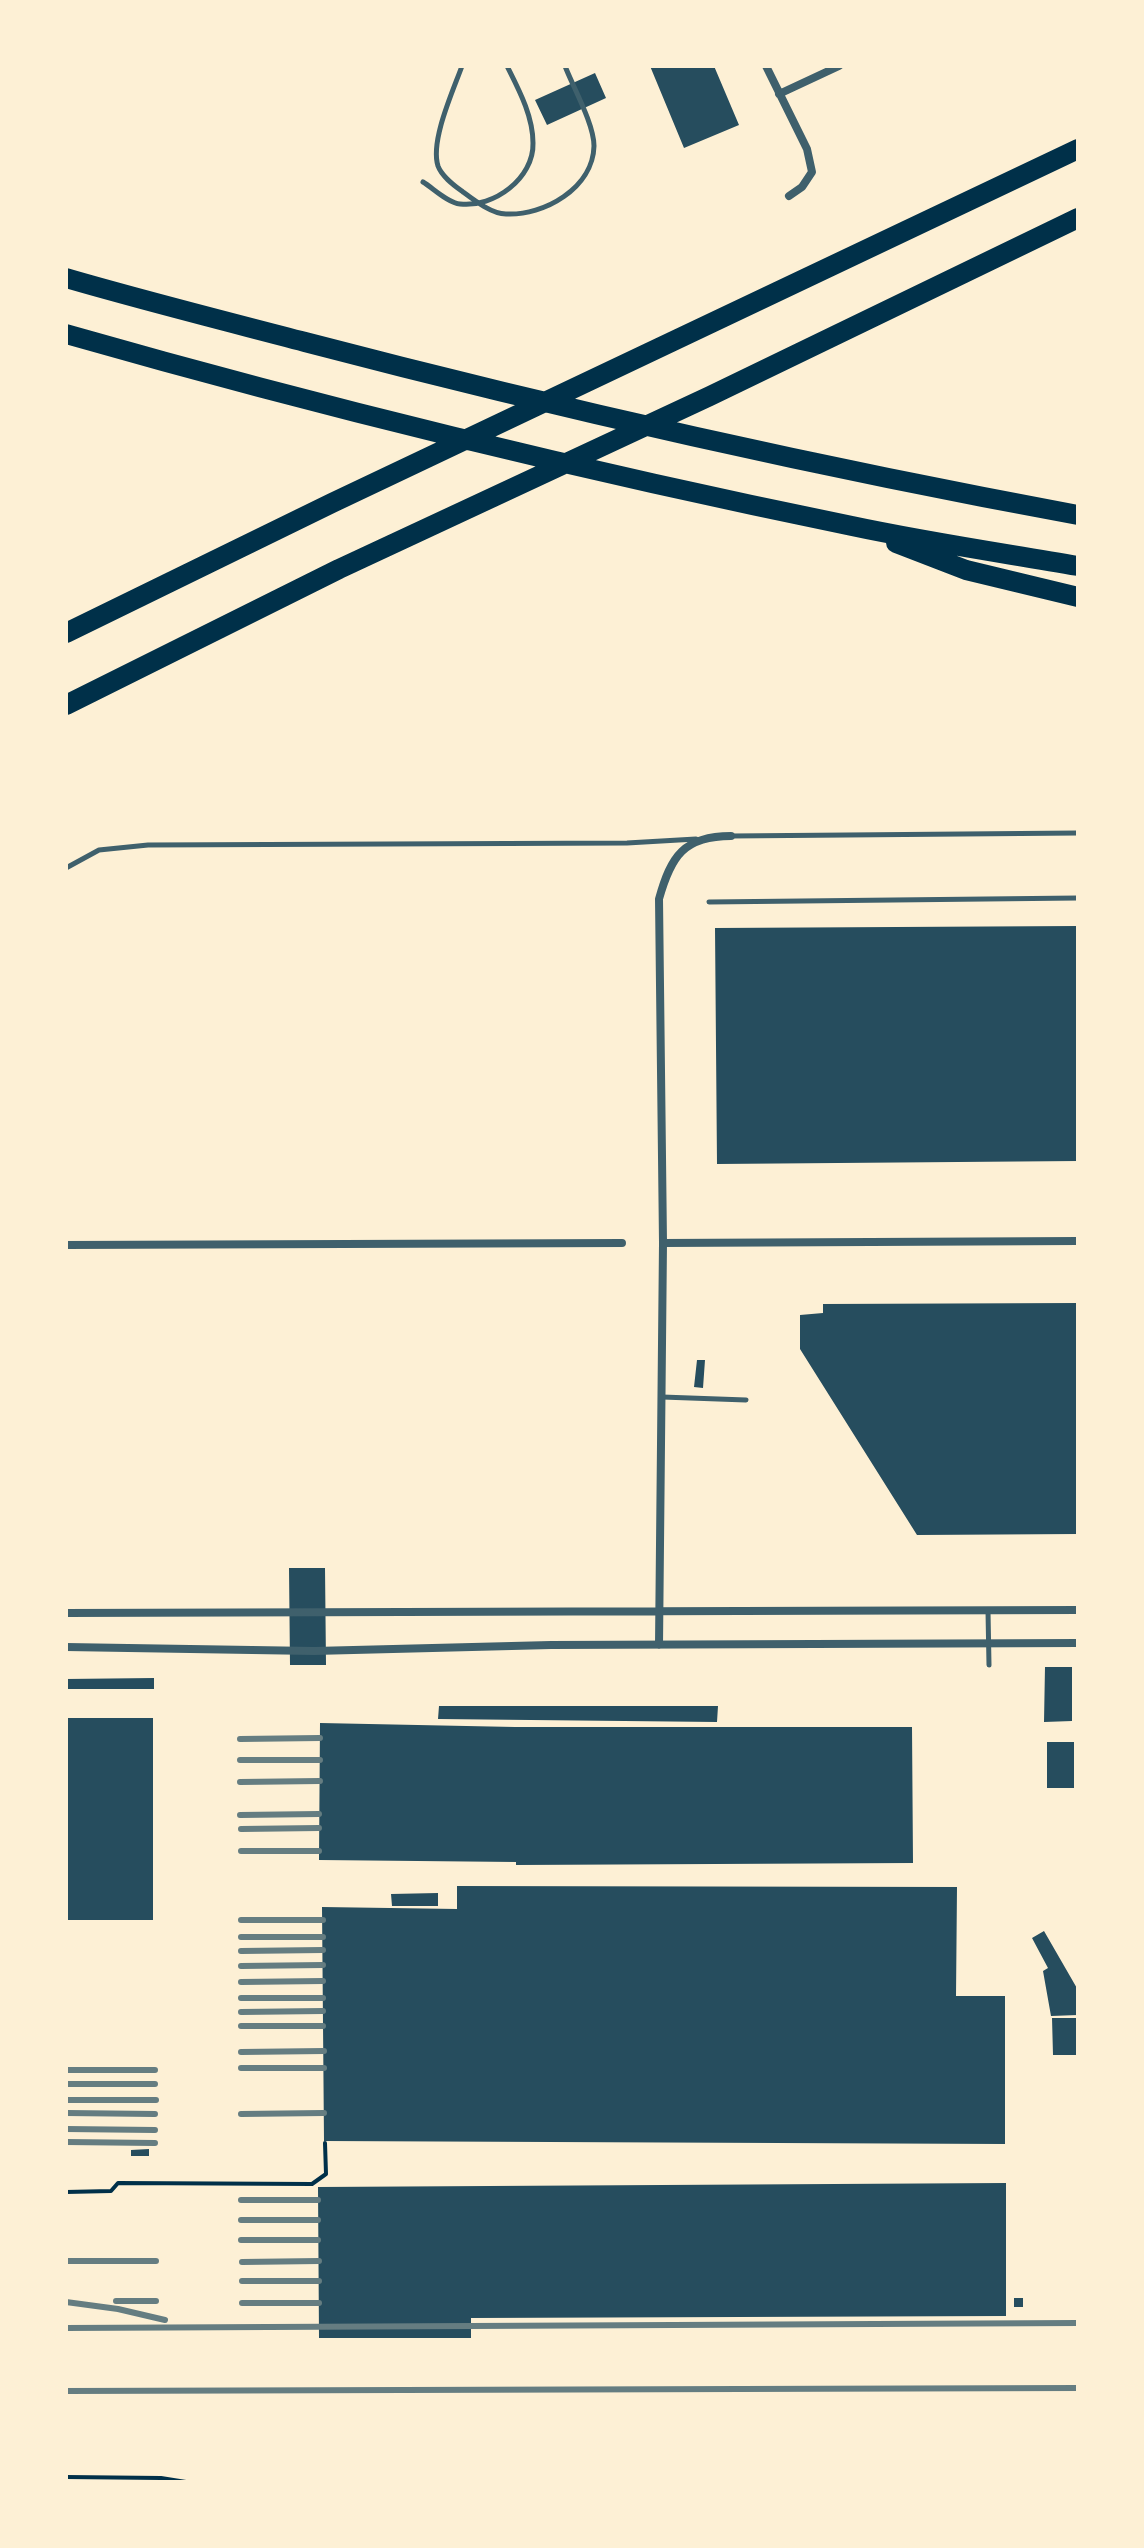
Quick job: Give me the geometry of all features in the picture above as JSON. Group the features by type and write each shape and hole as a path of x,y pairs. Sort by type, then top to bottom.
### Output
{"highway":[{"path":"66,633 332,503 1078,149"},
{"path":"66,705 339,569 696,403 1078,218"},
{"path":"66,278 488,390 899,482 1078,515"},
{"path":"66,334 409,427 611,474 855,527 1078,566"},
{"path":"855,527 966,570 1078,597"}],"street":[{"path":"766,66 807,149 812,172 802,187 789,196"},
{"path":"779,94 839,66"},
{"path":"659,1645 663,1243 659,899 666,873 696,839 731,836"},
{"path":"663,1243 1078,1241"},
{"path":"66,1245 622,1243"},
{"path":"66,1613 1078,1610"},
{"path":"66,1647 314,1651 551,1645 1078,1643"}],"lane":[{"path":"462,66 437,142 438,167 451,183 478,203 504,215 544,209 577,186 592,159 592,133 565,66"},
{"path":"423,182 458,204 478,203 500,195 523,176 534,144 526,104 507,66"},
{"path":"731,836 1078,833"},
{"path":"66,868 99,850 148,845 627,843 696,839"},
{"path":"709,902 1078,898"},
{"path":"662,1397 746,1400"},
{"path":"988,1610 989,1665"}],"path":[{"path":"66,2192 111,2191 118,2183 312,2184 326,2174 325,2143"},
{"path":"66,2477 161,2478 186,2482"}],"building":[{"path":"650,66 714,66 739,125 684,148"},
{"path":"595,73 606,98 547,125 535,100"},
{"path":"1078,926 1078,1161 717,1164 715,928"},
{"path":"1078,1303 1078,1534 917,1535 800,1349 800,1315 823,1313 823,1304"},
{"path":"697,1360 705,1360 703,1388 694,1387"},
{"path":"289,1568 325,1568 326,1665 290,1665"},
{"path":"1045,1667 1072,1667 1072,1721 1044,1722"},
{"path":"154,1678 154,1689 66,1689 66,1679"},
{"path":"439,1706 718,1706 717,1722 438,1719"},
{"path":"66,1718 153,1718 153,1920 66,1920"},
{"path":"320,1723 515,1727 912,1727 913,1863 516,1865 516,1862 319,1860"},
{"path":"1047,1742 1074,1742 1074,1788 1047,1788"},
{"path":"457,1886 957,1887 956,1996 1005,1996 1005,2144 324,2141 322,1907 457,1909"},
{"path":"438,1893 438,1906 392,1906 391,1894"},
{"path":"1044,1931 1078,1990 1078,2015 1051,2016 1043,1971 1048,1968 1032,1938"},
{"path":"1052,2018 1078,2018 1078,2055 1053,2055"},
{"path":"149,2149 149,2156 131,2156 131,2150"},
{"path":"1006,2183 1006,2316 471,2318 471,2338 319,2338 318,2187"},
{"path":"1014,2298 1023,2298 1023,2307 1014,2307"}],"railway":[{"path":"240,1739 320,1738"},
{"path":"240,1760 320,1760"},
{"path":"240,1782 320,1781"},
{"path":"240,1815 319,1814"},
{"path":"241,1829 319,1828"},
{"path":"241,1851 319,1851"},
{"path":"241,1920 323,1920"},
{"path":"241,1937 323,1937"},
{"path":"241,1951 323,1950"},
{"path":"241,1966 323,1965"},
{"path":"241,1982 323,1981"},
{"path":"241,1998 323,1998"},
{"path":"241,2012 323,2011"},
{"path":"241,2026 323,2026"},
{"path":"241,2052 324,2051"},
{"path":"241,2068 324,2068"},
{"path":"66,2070 155,2070"},
{"path":"66,2084 155,2084"},
{"path":"66,2100 156,2100"},
{"path":"66,2113 155,2114"},
{"path":"241,2114 324,2113"},
{"path":"66,2129 155,2130"},
{"path":"66,2142 155,2143"},
{"path":"241,2200 318,2200"},
{"path":"241,2220 318,2220"},
{"path":"241,2240 318,2240"},
{"path":"66,2261 156,2261"},
{"path":"242,2262 319,2261"},
{"path":"242,2281 319,2281"},
{"path":"116,2301 156,2301"},
{"path":"66,2302 118,2309 165,2320"},
{"path":"242,2303 319,2303"},
{"path":"66,2328 1078,2323"},
{"path":"66,2391 1078,2388"}]}
